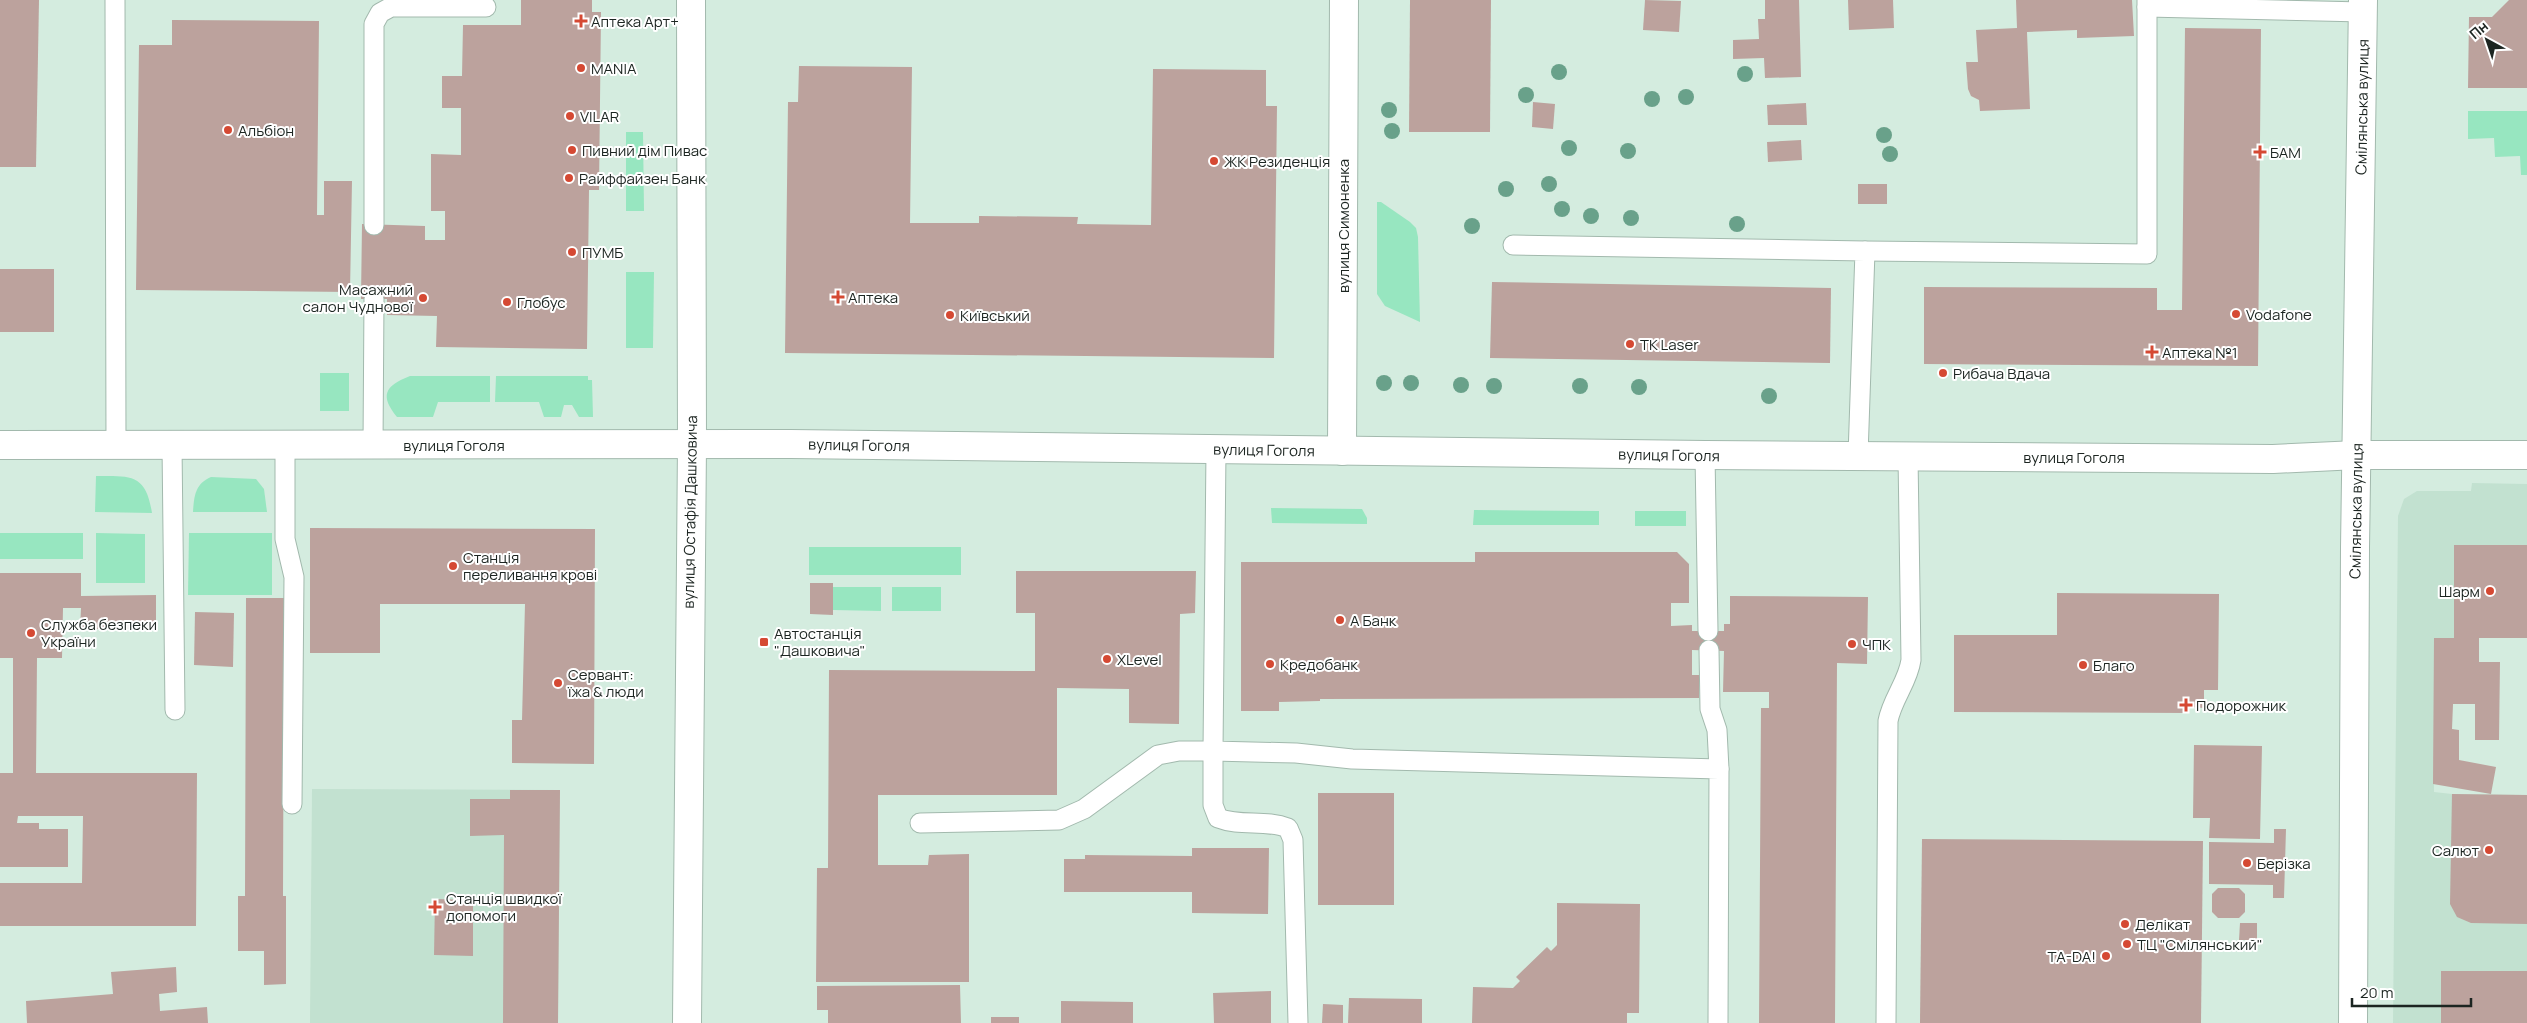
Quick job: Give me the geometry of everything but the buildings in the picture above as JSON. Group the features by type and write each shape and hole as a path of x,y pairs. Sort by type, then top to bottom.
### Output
{"street":[{"name":"вулиця Остафія Дашковича","path":"687,1023 692,444 691,0"},
{"name":"вулиця Симоненка","path":"1342,451 1344,0"},
{"name":"Смілянська вулиця","path":"2353,1023 2357,455 2363,6"},
{"name":"вулиця Гоголя","path":"0,445 692,444 2273,459 2357,455 2527,455"}],"lane":[{"path":"115,0 116,445"},
{"path":"1513,245 2147,254 2147,4 2363,6"},
{"path":"374,225 374,24 380,13 391,7 486,7"},
{"path":"1858,456 1865,251"},
{"path":"373,445 374,299"},
{"path":"285,444 285,539 294,577 292,804"},
{"path":"172,445 175,710"},
{"path":"1216,450 1213,805 1218,818 1231,823 1276,823 1288,828 1293,840 1298,1023"},
{"path":"1705,455 1708,632"},
{"path":"1886,1023 1888,722 1895,698 1909,672 1911,660 1908,456"},
{"path":"1709,650 1710,709 1717,730 1719,769 1718,1023"},
{"path":"920,823 1059,820 1084,809 1158,756 1179,751 1296,753 1352,759 1719,769"}],"shaded area":[{"path":"2472,483 2527,484 2527,638 2434,638 2434,792 2527,795 2527,1023 2393,1023 2398,516 2404,499 2417,491 2471,491"},
{"name":"Станція швидкої допомоги","path":"312,789 560,790 558,1023 310,1023"}],"green space":[{"path":"2468,111 2527,111 2527,175 2521,175 2520,156 2495,157 2494,138 2468,139"},
{"path":"626,132 643,132 644,211 626,211"},
{"path":"1377,202 1381,202 1416,228 1418,237 1420,322 1385,306 1377,294"},
{"path":"626,272 654,272 653,348 626,348"},
{"path":"320,373 349,373 349,411 320,411"},
{"path":"410,376 490,376 490,402 438,402 433,417 397,417 388,403 387,392 395,384"},
{"path":"496,376 588,376 588,380 592,380 593,417 579,417 572,405 564,405 561,417 544,417 539,402 495,402"},
{"path":"96,476 118,476 134,479 146,490 152,513 95,512"},
{"path":"211,477 256,479 264,489 267,512 193,512 196,491 202,483"},
{"path":"1271,508 1362,509 1367,518 1367,524 1272,523"},
{"path":"1474,510 1599,511 1599,525 1473,525"},
{"path":"1635,511 1686,511 1686,526 1635,526"},
{"path":"0,533 83,533 83,559 0,559"},
{"path":"96,533 145,534 145,583 96,583"},
{"path":"189,533 272,533 272,595 188,595"},
{"path":"809,547 961,547 961,575 809,575"},
{"path":"833,587 881,587 881,611 833,610"},
{"path":"892,587 941,587 941,611 892,611"}],"place":[{"name":"Аптека Арт+","path":"581,21"},
{"name":"MANIA","path":"581,68"},
{"name":"VILAR","path":"570,116"},
{"name":"Альбіон","path":"228,130"},
{"name":"Пивний дім Пивас","path":"572,150"},
{"name":"БАМ","path":"2260,152"},
{"name":"ЖК Резиденція","path":"1214,161"},
{"name":"Райффайзен Банк","path":"569,178"},
{"name":"ПУМБ","path":"572,252"},
{"name":"Аптека","path":"838,297"},
{"name":"Масажний салон Чуднової","path":"423,298"},
{"name":"Глобус","path":"507,302"},
{"name":"Vodafone","path":"2236,314"},
{"name":"Київський","path":"950,315"},
{"name":"TK Laser","path":"1630,344"},
{"name":"Аптека №1","path":"2152,352"},
{"name":"Рибача Вдача","path":"1943,373"},
{"name":"Станція переливання крові","path":"453,566"},
{"name":"Шарм","path":"2490,591"},
{"name":"А Банк","path":"1340,620"},
{"name":"Служба безпеки України","path":"31,633"},
{"name":"Автостанція \"Дашковича\"","path":"764,642"},
{"name":"ЧПК","path":"1852,644"},
{"name":"XLevel","path":"1107,659"},
{"name":"Кредобанк","path":"1270,664"},
{"name":"Благо","path":"2083,665"},
{"name":"Сервант: їжа & люди","path":"558,683"},
{"name":"Подорожник","path":"2186,705"},
{"name":"Салют","path":"2489,850"},
{"name":"Берізка","path":"2247,863"},
{"name":"Станція швидкої допомоги","path":"435,907"},
{"name":"Делікат","path":"2125,924"},
{"name":"ТЦ \"Смілянський\"","path":"2127,944"},
{"name":"TA-DA!","path":"2106,956"}]}
